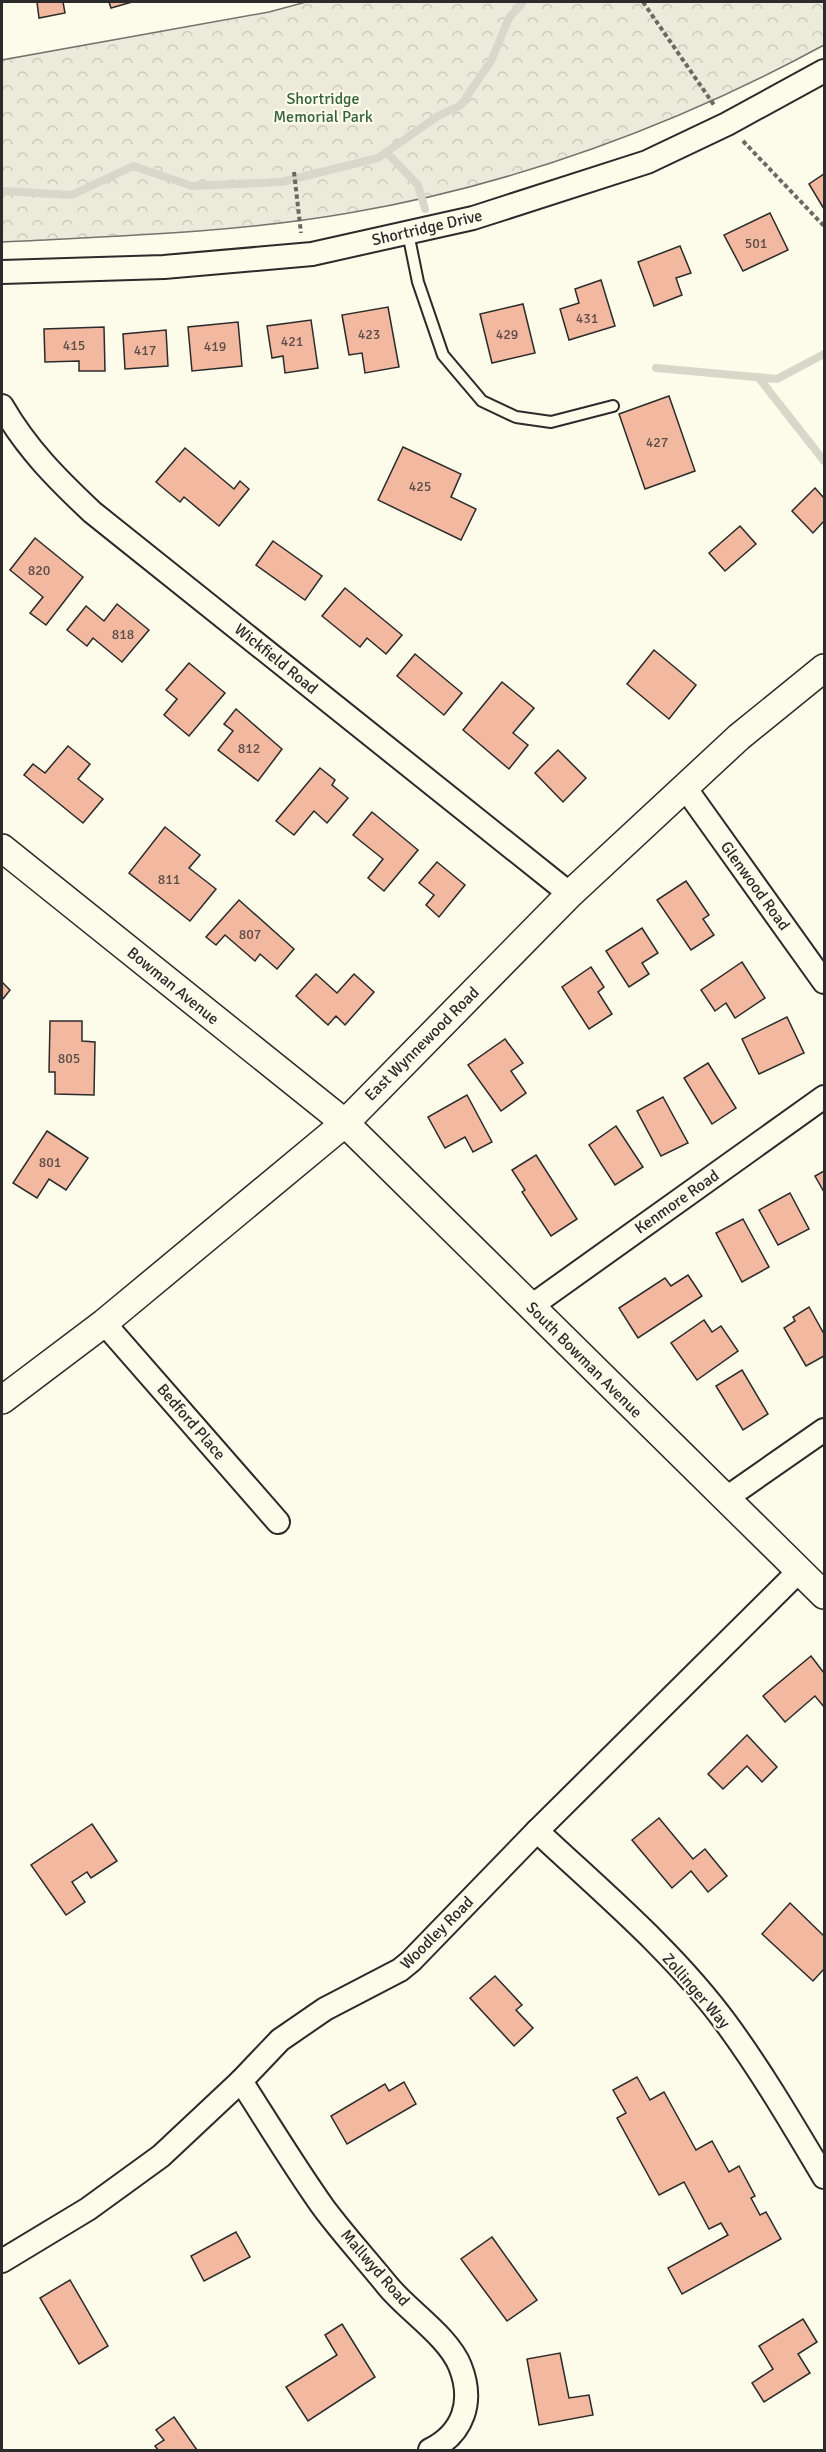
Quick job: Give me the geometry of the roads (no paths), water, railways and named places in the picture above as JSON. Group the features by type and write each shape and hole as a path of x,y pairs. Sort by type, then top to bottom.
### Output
{"street":[{"name":"Shortridge Drive","path":"2,272 164,267 303,255 473,218 647,162 727,124 825,71"},
{"name":"Wickfield Road","path":"2,406 20,437 42,464 92,512 570,894"},
{"name":"East Wynnewood Road","path":"2,1400 105,1323 345,1123 570,894 686,789 739,737 825,668"},
{"name":"Glenwood Road","path":"686,789 825,982"},
{"name":"Bowman Avenue","path":"2,848 345,1123"},
{"name":"Kenmore Road","path":"531,1307 825,1097"},
{"name":"South Bowman Avenue","path":"345,1123 825,1595"},
{"name":"Bedford Place","path":"105,1323 278,1522"},
{"path":"725,1499 825,1430"},
{"name":"Woodley Road","path":"2,2261 87,2209 161,2156 241,2081 280,2040 325,2009 400,1970 799,1571"},
{"name":"Zollinger Way","path":"537,1831 633,1922 725,2021 766,2081 825,2176"},
{"name":"Mallwyd Road","path":"241,2081 324,2208 391,2290 449,2348 459,2364 465,2382 466,2412 450,2436 430,2451"}],"lane":[{"path":"408,233 418,282 443,355 482,401 516,417 551,422 613,406"}],"waterway":[{"path":"2,191 72,195 133,166 192,186 281,182 378,158 438,116 461,105 491,61 509,18 523,2"},
{"path":"386,152 418,185 425,209"},
{"path":"656,368 777,379 824,354"},
{"path":"758,377 824,461"}],"park label":[{"name":"Shortridge Memorial Park","path":"323,108"}]}
